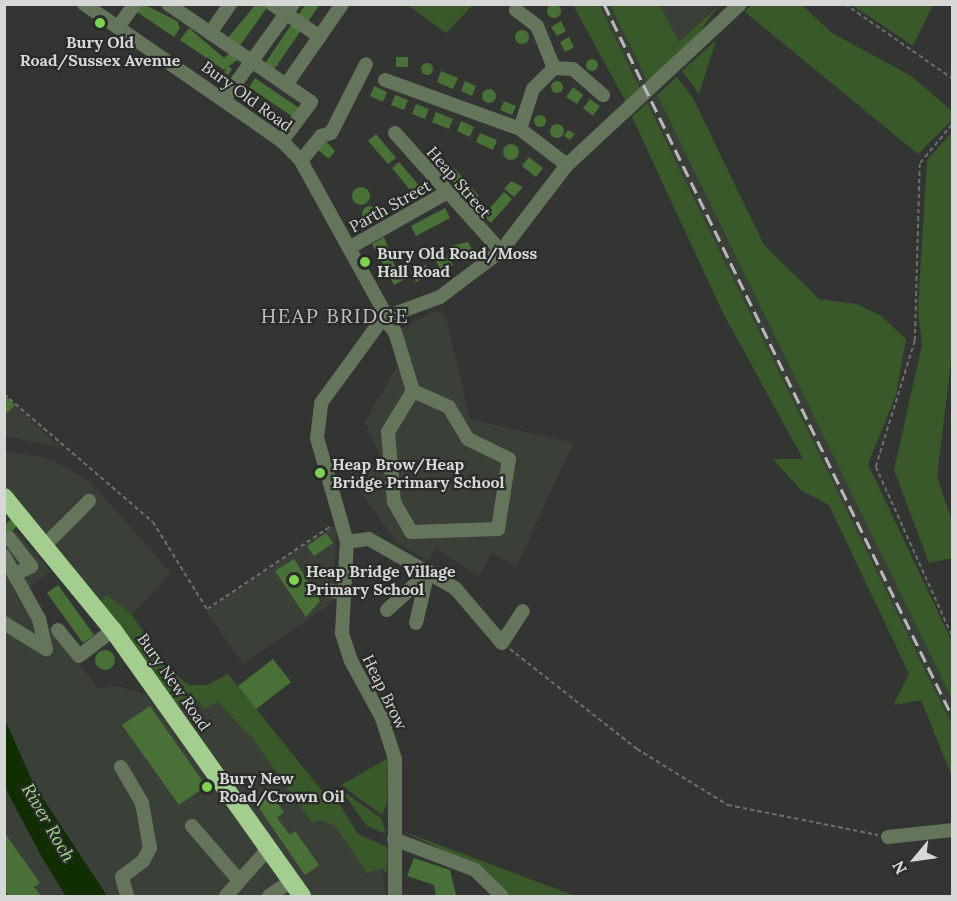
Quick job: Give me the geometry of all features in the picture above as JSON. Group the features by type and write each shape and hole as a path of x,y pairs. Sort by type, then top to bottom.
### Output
{"highway":[{"name":"Bury New Road","path":"4,497 46,544 113,630 302,897"}],"street":[{"name":"Bury Old Road","path":"84,4 225,98 282,141 301,160 395,332 413,392"},
{"path":"118,27 135,4"},
{"path":"168,4 311,102 282,141"},
{"path":"210,33 230,4"},
{"path":"272,4 290,9 320,36"},
{"path":"286,85 342,4"},
{"path":"385,316 440,297 501,251 567,165 672,72 740,4"},
{"path":"225,98 290,9"},
{"path":"516,10 537,26 554,68"},
{"path":"301,160 331,133 366,64"},
{"path":"520,129 533,89 554,68 573,69 603,95"},
{"path":"385,80 520,129 567,165"},
{"name":"Heap Street","path":"395,133 446,193 501,251"},
{"name":"Parth Street","path":"349,248 446,193"},
{"name":"Heap Brow","path":"385,316 332,382 319,412 319,448 344,517 347,542 346,647 382,718 395,759 395,897"},
{"path":"413,392 449,407 468,440 509,459 498,530 411,532 394,502 388,432 413,392"},
{"path":"46,544 89,501"},
{"path":"18,573 31,566 7,539 28,524"},
{"path":"347,542 369,539 468,599 482,624 502,643 523,611"},
{"path":"4,556 18,573 20,592 41,623 46,650 4,622"},
{"path":"387,610 427,576"},
{"path":"416,623 427,576"},
{"path":"326,590 346,593"},
{"path":"58,630 79,656 113,630"},
{"path":"121,768 142,803 150,848 143,861 122,877 127,897"},
{"path":"192,826 237,878"},
{"path":"888,837 952,830"},
{"path":"394,839 475,870 502,897"},
{"path":"226,897 237,878 269,848"},
{"path":"269,897 291,881"}],"path":[{"path":"845,4 952,78"},
{"path":"952,125 920,164 915,340 876,468 952,635"},
{"path":"4,394 153,522 207,609 344,517"},
{"path":"502,643 636,749 728,805 888,837"}],"shaded area":[{"path":"408,5 473,5 446,33"},
{"path":"573,5 599,5 641,91 626,102"},
{"path":"599,5 610,5 649,84 641,91"},
{"path":"610,5 660,5 679,42 719,5 682,56 649,84"},
{"path":"660,5 717,5 679,42"},
{"path":"751,5 802,5 832,33 911,76 952,111 952,120 918,154 745,12"},
{"path":"852,5 933,5 913,46"},
{"path":"716,40 699,94 682,71"},
{"path":"677,77 694,100 764,245 819,299 856,304 880,315 906,339 896,395 868,464 952,642 952,699 657,95"},
{"path":"657,95 952,699 952,725 647,103"},
{"path":"647,103 952,725 952,776 921,700 893,705 909,674 829,505 801,490 773,459 803,459 723,313 632,117"},
{"path":"952,132 952,352 937,477 952,522 952,558 929,563 894,470 922,345 918,309 927,160"},
{"path":"436,310 446,317 470,419 573,443 516,567 492,553 478,576 435,548 429,561 398,544 351,479 383,462 365,422 397,366 397,331"},
{"path":"4,395 15,405 61,448 5,436"},
{"path":"5,451 51,459 91,482 171,573 119,628 5,488"},
{"path":"5,519 51,571 22,593 98,688 118,686 145,694 152,704 165,694 217,702 252,738 312,823 321,820 336,827 382,868 386,896 107,896 34,785 5,720"},
{"name":"Heap Bridge Village Primary School","path":"336,524 333,602 243,664 206,611"},
{"path":"107,595 132,615 170,670 188,685 207,685 228,674 323,792 340,805 358,834 387,847 387,874 382,868 367,873 336,827 321,820 312,823 252,738 217,702 204,709 197,700 176,707 99,602"},
{"path":"388,758 387,804 382,815 341,785"},
{"path":"4,787 44,861 66,896 5,896"},
{"path":"340,789 382,819 386,834 367,826"},
{"path":"402,831 575,896 506,896 485,870"}],"water":[{"name":"River Roch","path":"5,720 34,785 107,896 66,896 44,861 5,787"}],"building":[{"path":"143,4 177,21 180,28 174,37 137,12"},
{"path":"256,4 269,5 239,47 227,39"},
{"path":"306,4 320,4 306,25 296,18"},
{"path":"554,4 559,6 561,11 559,16 554,18 549,16 547,11 549,6"},
{"path":"561,21 566,31 557,36 551,27"},
{"path":"293,22 302,29 273,71 264,65"},
{"path":"189,28 224,58 233,51 241,57 224,70 180,40"},
{"path":"519,30 525,30 529,37 525,44 519,44 515,40 515,34"},
{"path":"569,37 574,47 565,52 560,42"},
{"path":"396,57 408,57 408,67 396,67"},
{"path":"594,59 598,65 594,71 590,71 586,63"},
{"path":"429,63 432,64 432,74 425,75 422,74 421,67 422,64"},
{"path":"228,66 232,69 228,75 224,72"},
{"path":"441,71 458,78 453,89 437,82"},
{"path":"255,78 299,108 293,117 249,87"},
{"path":"465,81 476,86 472,96 461,91"},
{"path":"559,81 563,87 559,93 555,93 551,85"},
{"path":"374,86 387,92 383,102 370,96"},
{"path":"573,87 583,95 577,104 566,97"},
{"path":"486,89 492,89 496,96 492,103 486,103 482,99 482,93"},
{"path":"395,95 408,100 404,110 391,105"},
{"path":"590,99 600,106 593,116 583,108"},
{"path":"504,101 516,106 512,115 500,110"},
{"path":"416,104 429,109 425,119 412,114"},
{"path":"436,112 453,119 449,129 432,122"},
{"path":"542,115 546,121 542,127 538,127 534,119"},
{"path":"461,121 474,127 470,137 457,131"},
{"path":"557,124 562,126 564,131 562,136 557,138 552,136 550,131 552,126"},
{"path":"568,130 575,134 570,140 564,136"},
{"path":"480,133 497,140 493,150 476,142"},
{"path":"376,134 396,158 388,164 368,141"},
{"path":"322,137 335,151 329,159 313,146"},
{"path":"511,144 517,146 519,152 517,158 511,160 505,158 503,152 505,146"},
{"path":"529,157 543,168 536,177 522,166"},
{"path":"399,162 423,190 416,197 392,168"},
{"path":"454,168 479,196 471,202 447,175"},
{"path":"511,181 523,187 514,197 504,189"},
{"path":"357,187 365,187 370,192 368,203 357,205 352,200 352,192"},
{"path":"504,192 512,199 491,223 483,216"},
{"path":"367,206 373,206 378,214 376,220 367,222 362,217 362,211"},
{"path":"445,208 450,218 416,236 411,226"},
{"path":"384,237 396,269 403,265 406,270 405,279 394,285 372,244"},
{"path":"468,242 473,251 458,260 450,246"},
{"path":"448,255 453,265 441,271 436,261"},
{"path":"426,265 431,273 416,282 411,273"},
{"path":"4,395 15,405 4,416"},
{"path":"11,519 17,526 5,538 5,525"},
{"path":"326,533 333,543 314,556 307,546"},
{"path":"294,559 320,601 306,617 275,571"},
{"path":"58,585 94,635 83,643 47,593"},
{"path":"105,650 112,653 115,660 112,667 105,670 98,667 95,660 98,653"},
{"path":"273,659 291,682 256,709 238,686"},
{"path":"150,706 206,786 179,805 122,725"},
{"path":"268,790 284,812 277,818 290,835 295,831 319,865 305,875 254,801"},
{"path":"4,832 40,883 34,887 41,896 9,896 4,890"},
{"path":"414,858 450,870 456,895 436,896 434,885 407,876"}],"railway":[{"path":"604,4 952,716"}],"place":[{"name":"Bury Old Road/Sussex Avenue","path":"100,23"},
{"name":"Bury Old Road/Moss Hall Road","path":"365,262"},
{"name":"Heap Brow/Heap Bridge Primary School","path":"320,473"},
{"name":"Heap Bridge Village Primary School","path":"294,580"},
{"name":"Bury New Road/Crown Oil","path":"207,787"}],"district":[{"name":"HEAP BRIDGE","path":"335,315"}]}
